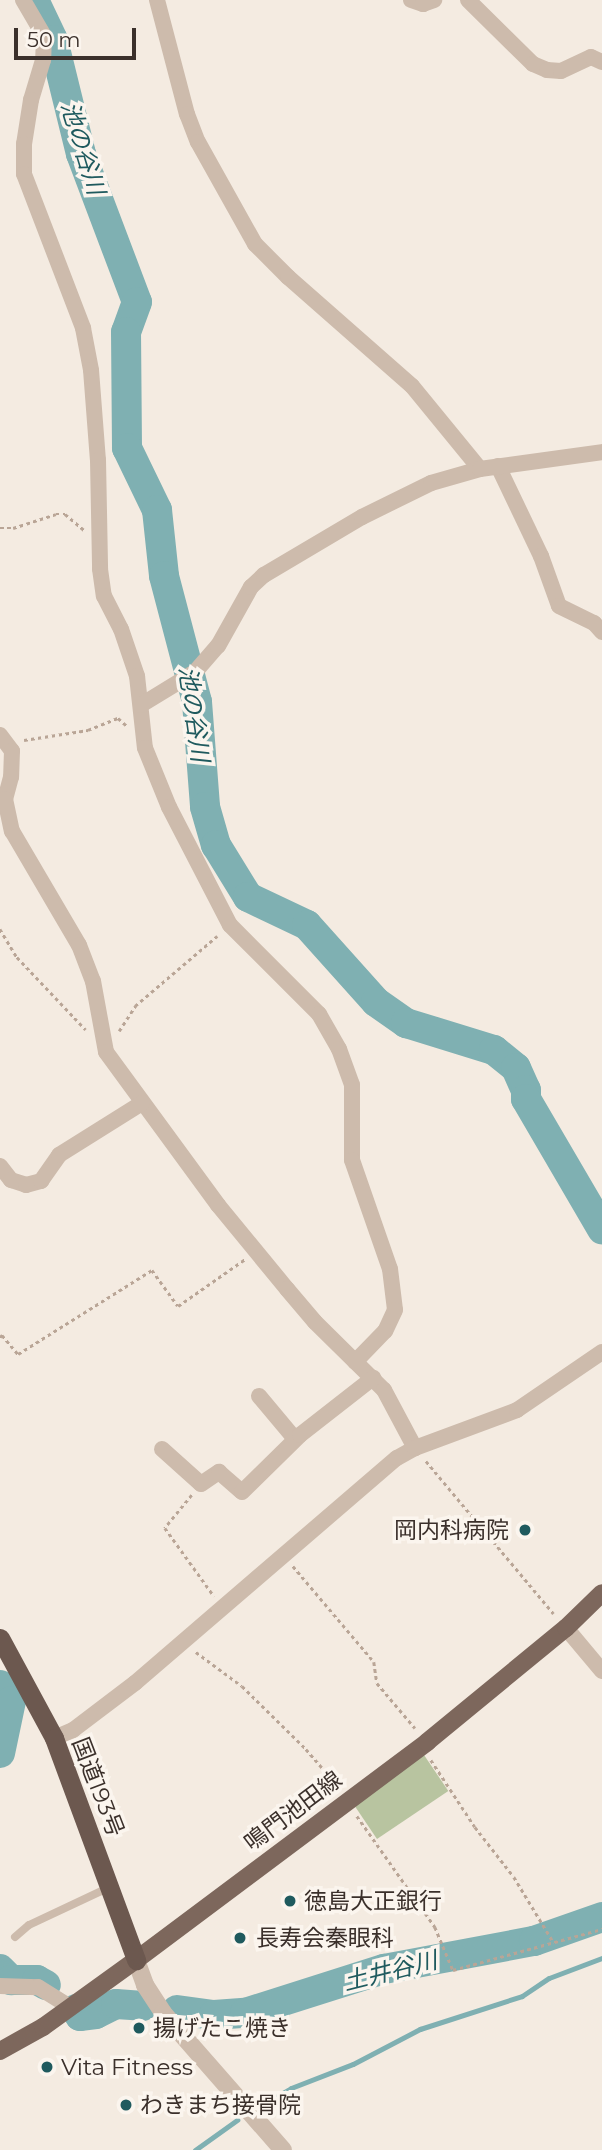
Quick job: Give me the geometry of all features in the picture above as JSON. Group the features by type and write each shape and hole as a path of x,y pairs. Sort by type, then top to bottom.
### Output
{"highway":[{"name":"国道193号","path":"0,1638 54,1738 136,1960"}],"main road":[{"name":"鳴門池田線","path":"0,2051 43,2026 136,1960 424,1744 566,1628 602,1593"}],"street":[{"path":"23,0 44,36 43,60 30,100 24,144 24,174 83,328 91,370 104,596 129,653 141,705 145,743 169,807 230,925 319,1014 339,1049 352,1085 352,1160 390,1269 395,1310 385,1331 355,1362"},
{"path":"157,0 187,114 198,142 255,244 288,277 412,386 480,469"},
{"path":"411,0 423,4 434,0"},
{"path":"468,0 533,64 561,71 591,57 602,62"},
{"path":"141,705 190,676 218,646 251,587 264,575 373,511 431,483 480,469 602,452"},
{"path":"498,466 541,556 559,606 594,623 602,632"},
{"path":"4,740 12,751 11,777 5,799 6,835 79,945 93,981 105,1048 142,1103 256,1251 315,1322 384,1390 415,1448"},
{"path":"0,1166 11,1180 26,1185 41,1181 59,1155 142,1103"},
{"path":"54,1738 94,1714 397,1458 415,1448 517,1410 602,1352"},
{"path":"162,1449 201,1484 219,1472 242,1492 295,1439 373,1378"},
{"path":"259,1396 295,1439"},
{"path":"566,1628 602,1671"},
{"path":"136,1960 145,1985 163,2012 283,2150"},
{"path":"0,1986 38,1987 68,2006"}],"lane":[{"path":"15,1937 29,1925 110,1887"}],"path":[{"path":"0,528 13,528 56,514 65,514 89,534 99,538"},
{"path":"4,740 88,730 118,718 145,743"},
{"path":"0,929 17,957 105,1048 135,1006 230,925"},
{"path":"0,1337 2,1335 18,1354 152,1270 178,1306 256,1251"},
{"path":"415,1448 566,1628"},
{"path":"201,1484 165,1528 222,1607"},
{"path":"283,1555 374,1662 377,1684 424,1744 544,1922 555,1943"},
{"path":"182,1642 242,1686 306,1749 348,1800 435,1927 453,1969 602,1929"}],"green space":[{"path":"422,1752 448,1791 377,1839 351,1800"}],"waterway":[{"name":"池の谷川","path":"34,0 53,40 81,154 137,302 126,332 127,448 157,510 164,576 197,702 205,807 216,845 248,897 307,925 376,1002 406,1023 494,1050 516,1068 526,1090 526,1099 602,1229"},
{"name":"土井谷川","path":"0,1685 11,1701 0,1753"},
{"name":"土井谷川","path":"177,2010 214,2015 245,2013 384,1969 534,1941 602,1917"},
{"path":"262,2105 291,2088 353,2064 420,2029 522,1996 549,1978 602,1958"},
{"name":"土井谷川","path":"0,1969 11,1980 37,1980 46,1985"},
{"name":"土井谷川","path":"76,2009 80,2016 96,2014 116,2004 143,2006"},
{"path":"195,2150 237,2120"}],"place":[{"name":"岡内科病院","path":"525,1530"},
{"name":"徳島大正銀行","path":"290,1901"},
{"name":"長寿会秦眼科","path":"240,1938"},
{"name":"揚げたこ焼き","path":"139,2028"},
{"name":"Vita Fitness","path":"47,2067"},
{"name":"わきまち接骨院","path":"126,2105"}]}
